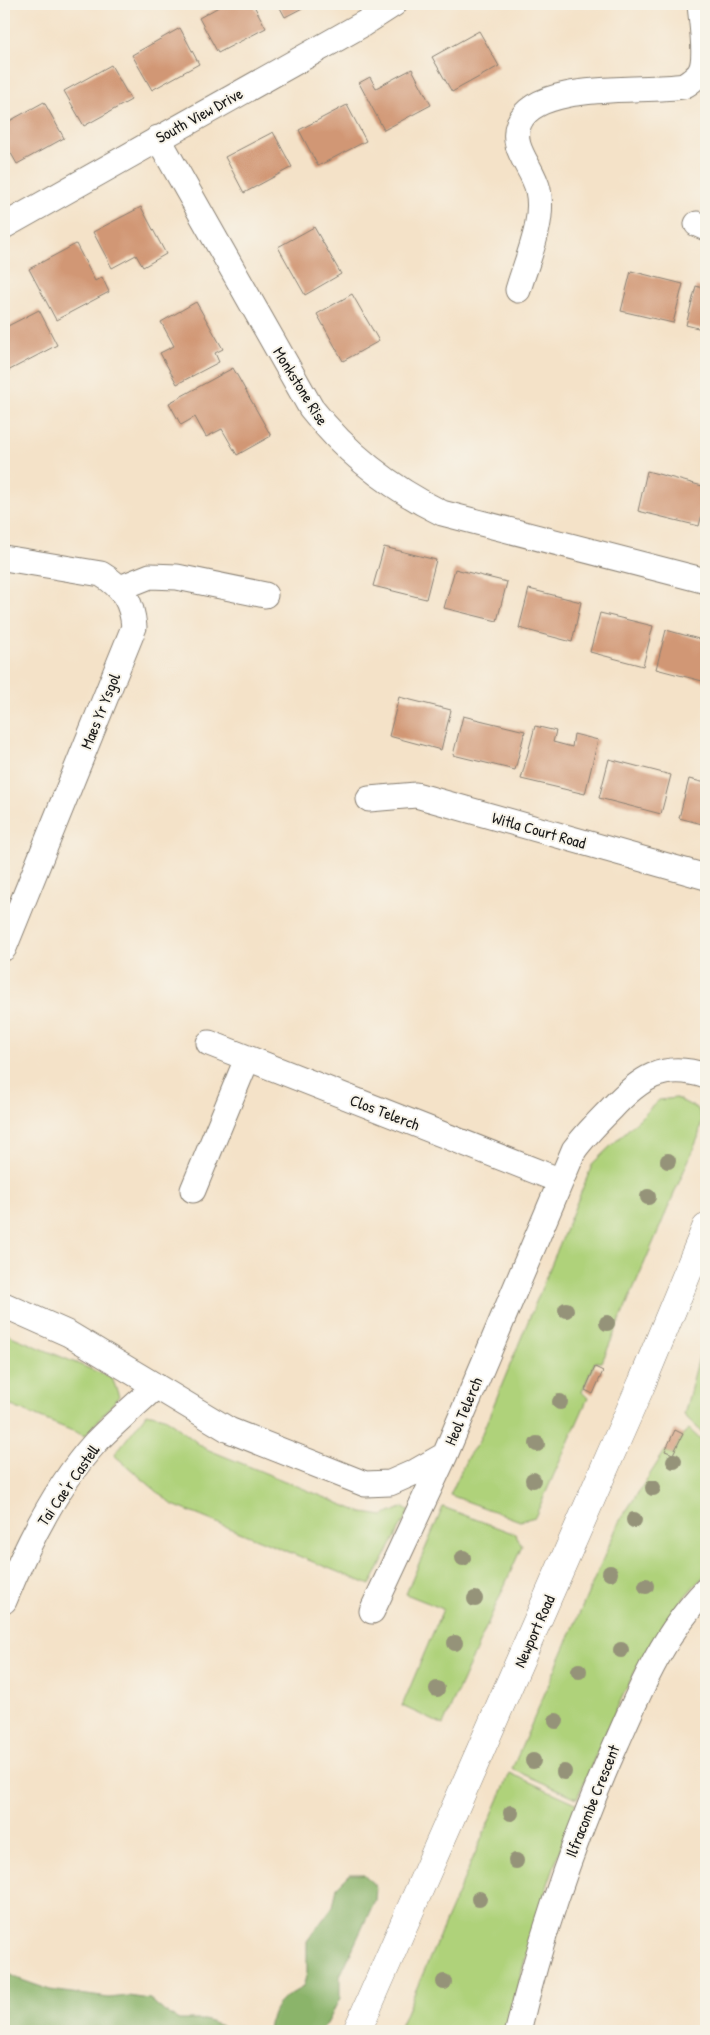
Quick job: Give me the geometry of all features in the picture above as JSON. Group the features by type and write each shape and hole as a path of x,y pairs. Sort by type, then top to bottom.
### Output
{"main road":[{"name":"Newport Road","path":"357,2031 638,1392 706,1228"}],"street":[{"name":"South View Drive","path":"4,226 355,28 394,4"},
{"path":"518,290 539,218 538,190 516,145 519,124 530,108 564,96 611,89 685,86 700,72 702,64 700,4"},
{"name":"Monkstone Rise","path":"158,138 311,408 333,436 353,455 415,500 442,513 706,581"},
{"name":"Maes Yr Ysgol","path":"4,558 101,574 120,588 127,597 134,627 4,948"},
{"path":"120,588 150,576 176,577 265,595"},
{"name":"Witla Court Road","path":"369,799 416,795 706,878"},
{"name":"Clos Telerch","path":"208,1043 561,1181"},
{"path":"193,1190 247,1058"},
{"name":"Heol Telerch","path":"4,1305 69,1334 228,1430 365,1484 390,1482 415,1472 445,1455 574,1150 586,1134 624,1094 643,1078 660,1072 675,1071 689,1071 706,1076"},
{"name":"Tai Cae'r Castell","path":"4,1601 10,1567 49,1506 94,1444 156,1386"},
{"path":"372,1611 445,1455"},
{"name":"Ilfracombe Crescent","path":"518,2031 555,1898 587,1808 647,1673 689,1608 706,1590"}],"green space":[{"path":"676,1098 698,1109 702,1121 698,1138 602,1362 595,1362 582,1392 588,1398 535,1517 520,1521 450,1495 468,1456 478,1443 593,1163 659,1100"},
{"path":"706,1330 706,1436 684,1415"},
{"path":"4,1333 112,1378 119,1396 85,1436 4,1403"},
{"path":"147,1413 164,1417 204,1448 363,1513 383,1516 404,1507 409,1511 370,1585 173,1505 114,1455"},
{"path":"689,1429 706,1445 706,1574 664,1624 647,1651 617,1708 577,1798 512,1769 619,1522 665,1451 673,1454 683,1434"},
{"path":"443,1507 515,1534 522,1546 443,1725 402,1706 443,1609 406,1594"},
{"path":"510,1773 576,1803 536,1919 506,2031 398,2031"},
{"path":"350,1874 364,1874 376,1887 375,1900 340,1976 340,1998 327,2023 320,2031 269,2031 272,2015 278,2004 303,1987 307,1973 307,1941 333,1906 337,1887"},
{"path":"4,1971 19,1979 50,1990 109,1998 128,1996 150,1999 165,2012 179,2020 204,2020 238,2031 4,2031"}],"building":[{"path":"224,4 253,4 266,28 218,53 199,18"},
{"path":"278,4 310,4 285,17"},
{"path":"180,28 199,64 152,90 132,55"},
{"path":"479,31 499,66 452,92 432,57"},
{"path":"111,65 131,100 84,126 64,91"},
{"path":"412,69 431,105 384,130 359,83 370,77 376,88"},
{"path":"44,102 64,138 17,164 4,141 4,124"},
{"path":"347,105 366,141 318,166 299,130"},
{"path":"273,132 292,167 244,193 225,157"},
{"path":"141,207 166,254 143,267 136,255 112,268 93,232"},
{"path":"314,227 341,274 305,295 278,247"},
{"path":"76,244 95,281 102,277 109,292 56,320 29,269"},
{"path":"631,271 683,284 673,323 621,311"},
{"path":"696,286 706,289 706,330 686,325"},
{"path":"352,294 379,341 343,361 317,314"},
{"path":"196,302 223,349 215,353 219,362 177,384 160,353 174,346 161,322"},
{"path":"39,310 57,345 4,373 4,328"},
{"path":"233,368 271,436 237,455 222,429 206,437 195,417 181,425 169,403"},
{"path":"647,471 706,487 706,499 699,526 638,511"},
{"path":"384,547 436,560 426,599 373,586"},
{"path":"455,569 507,582 497,621 444,608"},
{"path":"529,589 581,602 572,642 519,628"},
{"path":"600,613 653,626 643,666 590,652"},
{"path":"666,630 706,641 706,682 656,669"},
{"path":"399,697 451,710 441,750 389,736"},
{"path":"463,716 525,731 515,770 453,755"},
{"path":"535,726 556,731 553,742 572,747 574,734 598,740 585,794 521,779"},
{"path":"609,759 671,775 661,814 599,798"},
{"path":"689,779 706,783 706,825 679,818"},
{"path":"595,1367 603,1371 593,1394 585,1390"},
{"path":"675,1430 683,1434 673,1454 665,1451"}]}
